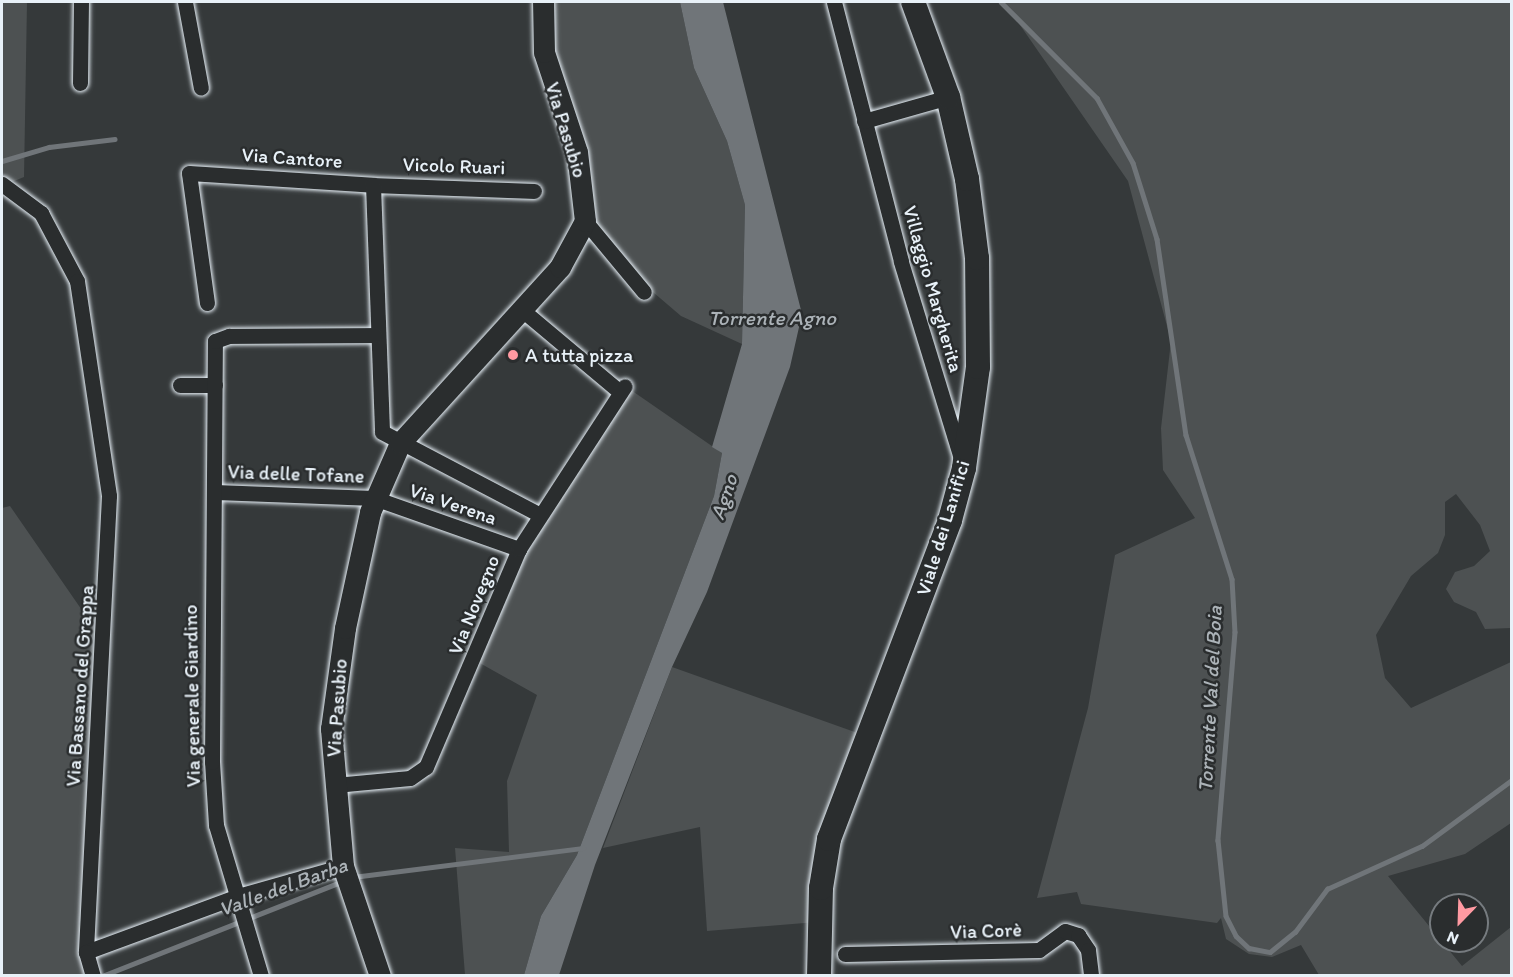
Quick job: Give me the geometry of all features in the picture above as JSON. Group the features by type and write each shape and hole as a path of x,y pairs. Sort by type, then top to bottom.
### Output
{"main road":[{"name":"Via Pasubio","path":"380,975 345,878 335,785 335,693 375,498 400,443 560,267 585,221 577,152 544,52 543,2"},
{"name":"Viale dei Lanifici","path":"819,975 821,888 829,839 844,789 934,567 964,468 979,315 966,179 948,97 913,2"}],"street":[{"path":"80,83 81,2"},
{"path":"184,2 201,88"},
{"name":"Villaggio Margherita","path":"834,2 901,262 964,468"},
{"path":"864,121 948,97"},
{"name":"Via Cantore","path":"207,303 189,173 374,184"},
{"name":"Via Bassano del Grappa","path":"2,184 41,213 77,281 109,496 86,952 93,975"},
{"path":"374,184 377,420 382,432 540,515"},
{"name":"Vicolo Ruari","path":"374,184 534,191"},
{"path":"585,221 644,292"},
{"name":"Via Novegno","path":"335,785 410,778 426,767 519,549 620,387 520,309"},
{"path":"215,492 215,341 229,336 375,335"},
{"path":"180,385 215,385"},
{"name":"Via delle Tofane","path":"215,492 375,498"},
{"name":"Via generale Giardino","path":"215,492 212,762 216,825 261,975"},
{"name":"Via Verena","path":"375,498 519,549"},
{"path":"86,952 239,901 345,878"},
{"name":"Via Corè","path":"845,954 1039,950 1065,931 1078,935 1088,950 1091,975"}],"shaded area":[{"path":"2,2 27,2 24,177 2,186"},
{"path":"542,2 680,2 694,68 727,141 745,205 742,344 681,316 578,228 584,188"},
{"path":"1004,2 1511,2 1511,628 1485,629 1476,612 1454,602 1446,589 1455,572 1474,566 1490,551 1480,525 1456,494 1445,502 1445,535 1438,553 1411,576 1376,635 1385,678 1411,708 1511,662 1511,823 1465,854 1388,876 1429,926 1429,953 1451,953 1462,966 1478,953 1489,953 1489,945 1511,927 1511,975 1319,975 1301,945 1272,957 1249,954 1226,939 1221,918 1217,923 1081,904 1077,892 1037,898 1088,708 1115,555 1195,518 1163,470 1161,428 1171,341 1128,181"},
{"path":"628,388 722,453 714,496 577,855 541,916 524,975 465,975 455,848 509,852 507,781 537,695 469,657 498,589"},
{"path":"10,506 86,616 106,619 88,900 79,924 86,975 2,976 2,508"},
{"path":"672,667 866,736 817,922 707,931 700,827 603,848"}],"water":[{"name":"Torrente Agno","path":"680,2 723,2 802,314 790,367 707,592 672,667 595,865 559,975 524,975 541,916 577,855 714,496 722,453 712,447 742,344 745,205 727,141 694,68"}],"waterway":[{"name":"Torrente Val del Boia","path":"1001,2 1097,98 1133,163 1157,239 1186,435 1232,579 1235,632 1218,840 1226,916 1236,936 1249,948 1270,952 1295,932 1327,889 1422,846 1512,780"},
{"path":"2,161 49,147 115,139"},
{"name":"Valle del Barba","path":"353,877 583,848"},
{"name":"Valle del Barba","path":"102,976 343,881"}],"place":[{"name":"A tutta pizza","path":"513,355"}],"water label":[{"name":"Agno","path":"724,497"}]}
